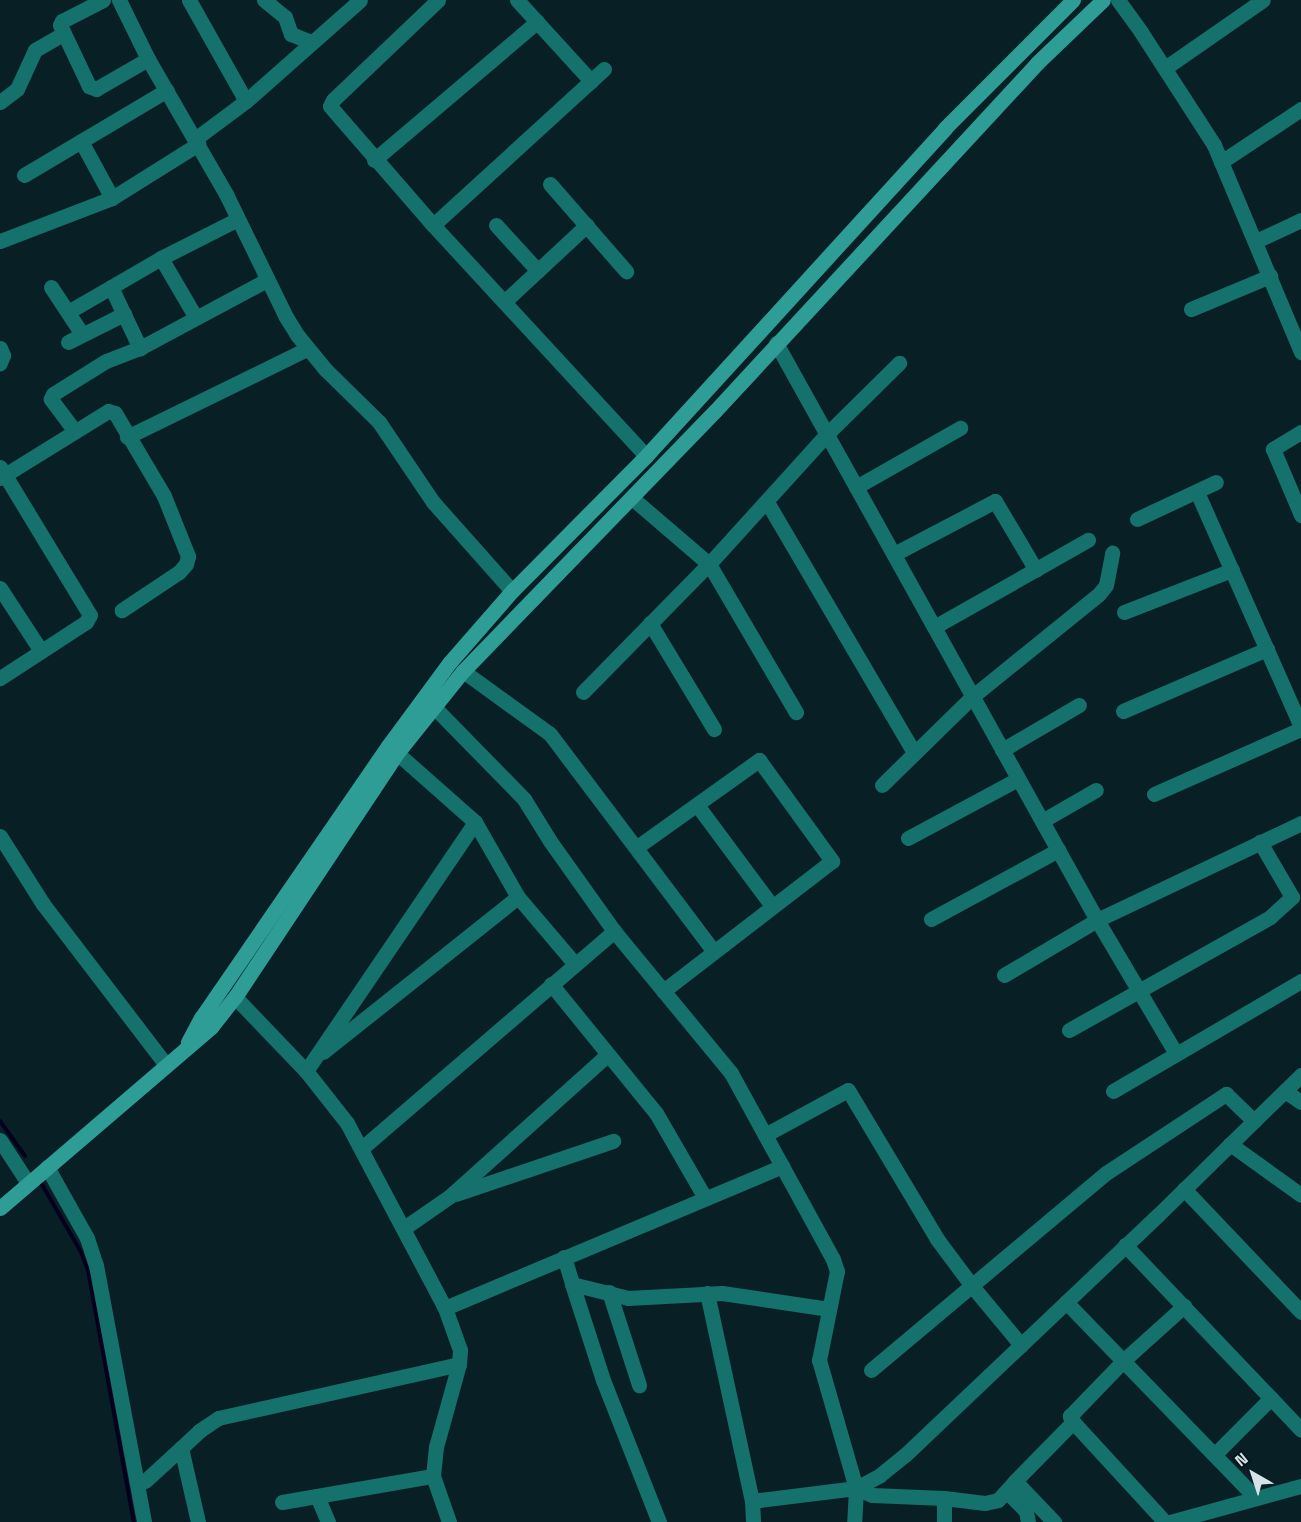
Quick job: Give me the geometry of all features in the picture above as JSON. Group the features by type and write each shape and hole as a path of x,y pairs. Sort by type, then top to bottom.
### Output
{"main road":[{"path":"185,1049 201,1018 388,746 450,662 512,591 646,456 945,128 1073,0"},
{"path":"0,1208 212,1026 235,997 397,753 463,671 632,498 1037,63 1103,0"}],"street":[{"path":"104,0 62,21 60,29 92,89 100,87 148,59"},
{"path":"119,0 148,59 197,142 238,219 286,317 307,349 379,422 433,502 512,591"},
{"path":"189,0 246,102"},
{"path":"264,0 285,17 291,34 311,42"},
{"path":"0,241 112,198 197,142 246,102 360,0"},
{"path":"438,0 333,100 330,106 374,160 646,456"},
{"path":"518,0 591,81"},
{"path":"1118,0 1214,145 1270,276 1295,322 1301,352"},
{"path":"1165,68 1263,0"},
{"path":"374,160 537,22"},
{"path":"0,102 17,89 35,50 63,34"},
{"path":"433,225 604,69"},
{"path":"24,175 167,90"},
{"path":"1221,162 1301,109"},
{"path":"81,141 112,198"},
{"path":"550,184 626,271"},
{"path":"68,312 161,258 238,219"},
{"path":"1256,241 1301,220"},
{"path":"496,225 538,271"},
{"path":"504,302 586,225"},
{"path":"161,258 196,318"},
{"path":"1191,309 1270,276"},
{"path":"74,430 51,399 53,394 106,361 141,348 267,280"},
{"path":"51,287 82,334"},
{"path":"111,287 141,348"},
{"path":"68,342 124,314"},
{"path":"776,343 1097,920 1174,1053"},
{"path":"0,348 3,355 0,363"},
{"path":"128,437 307,349"},
{"path":"584,692 709,564 826,435 899,363"},
{"path":"0,678 86,622 90,615 2,473 74,430 112,411 164,496 188,556 186,564 179,572 122,610"},
{"path":"856,487 960,428"},
{"path":"1301,432 1273,449 1301,515"},
{"path":"1137,519 1216,482"},
{"path":"1154,794 1301,728 1197,492"},
{"path":"632,498 709,564 796,712"},
{"path":"894,554 995,501 1036,570"},
{"path":"767,502 914,753"},
{"path":"934,627 1088,540"},
{"path":"882,785 973,696 1099,594 1106,585 1112,553"},
{"path":"1124,612 1232,570"},
{"path":"0,588 41,651"},
{"path":"650,623 714,729"},
{"path":"1123,711 1267,649"},
{"path":"463,671 550,734 713,950"},
{"path":"1002,750 1079,705"},
{"path":"434,707 524,799 550,841 614,932 731,1073 833,1259 837,1271 819,1360 856,1488 854,1522"},
{"path":"397,753 475,822 518,897 575,964"},
{"path":"637,847 759,760 832,861 713,950 663,991"},
{"path":"908,838 1018,779"},
{"path":"1042,820 1096,790"},
{"path":"697,805 772,906"},
{"path":"308,1066 475,822"},
{"path":"1004,975 1097,920 1301,823"},
{"path":"0,836 43,904 166,1065"},
{"path":"1069,1030 1296,902 1260,842"},
{"path":"930,919 1058,850"},
{"path":"308,1066 518,897"},
{"path":"362,1148 550,984 614,932"},
{"path":"1113,1091 1174,1053 1301,981"},
{"path":"550,984 656,1113 705,1198"},
{"path":"235,997 308,1066 347,1123 445,1308 460,1350 459,1364 436,1447 433,1476 449,1522"},
{"path":"404,1228 450,1196 608,1054"},
{"path":"752,1501 856,1488 880,1475 905,1455 1021,1345 1301,1074"},
{"path":"765,1135 848,1090 938,1239 972,1286 1021,1345"},
{"path":"1285,1091 1301,1102"},
{"path":"871,1370 1106,1173 1226,1094 1254,1120"},
{"path":"0,1140 28,1183"},
{"path":"450,1196 613,1141"},
{"path":"1230,1144 1301,1195"},
{"path":"445,1308 782,1166"},
{"path":"47,1167 87,1238 96,1264 144,1522"},
{"path":"1184,1189 1301,1312"},
{"path":"1125,1245 1301,1430"},
{"path":"564,1257 603,1380 659,1522"},
{"path":"572,1284 628,1298 722,1293 829,1310"},
{"path":"609,1292 639,1385"},
{"path":"707,1293 752,1501 753,1522"},
{"path":"1066,1302 1256,1498"},
{"path":"1165,1522 1072,1422 1072,1412 1124,1360 1184,1306"},
{"path":"145,1481 199,1431 218,1418 459,1364"},
{"path":"1215,1454 1271,1398"},
{"path":"856,1488 872,1495 944,1498 985,1503 998,1500 1072,1422"},
{"path":"181,1449 198,1522"},
{"path":"282,1502 433,1476"},
{"path":"1170,1522 1301,1485"},
{"path":"1011,1486 1026,1511 1028,1522"},
{"path":"1011,1486 1054,1522"},
{"path":"317,1496 328,1522"},
{"path":"944,1498 944,1522"}],"waterway":[{"path":"0,1121 25,1156"},
{"path":"40,1181 81,1252 88,1270 134,1522"}]}
